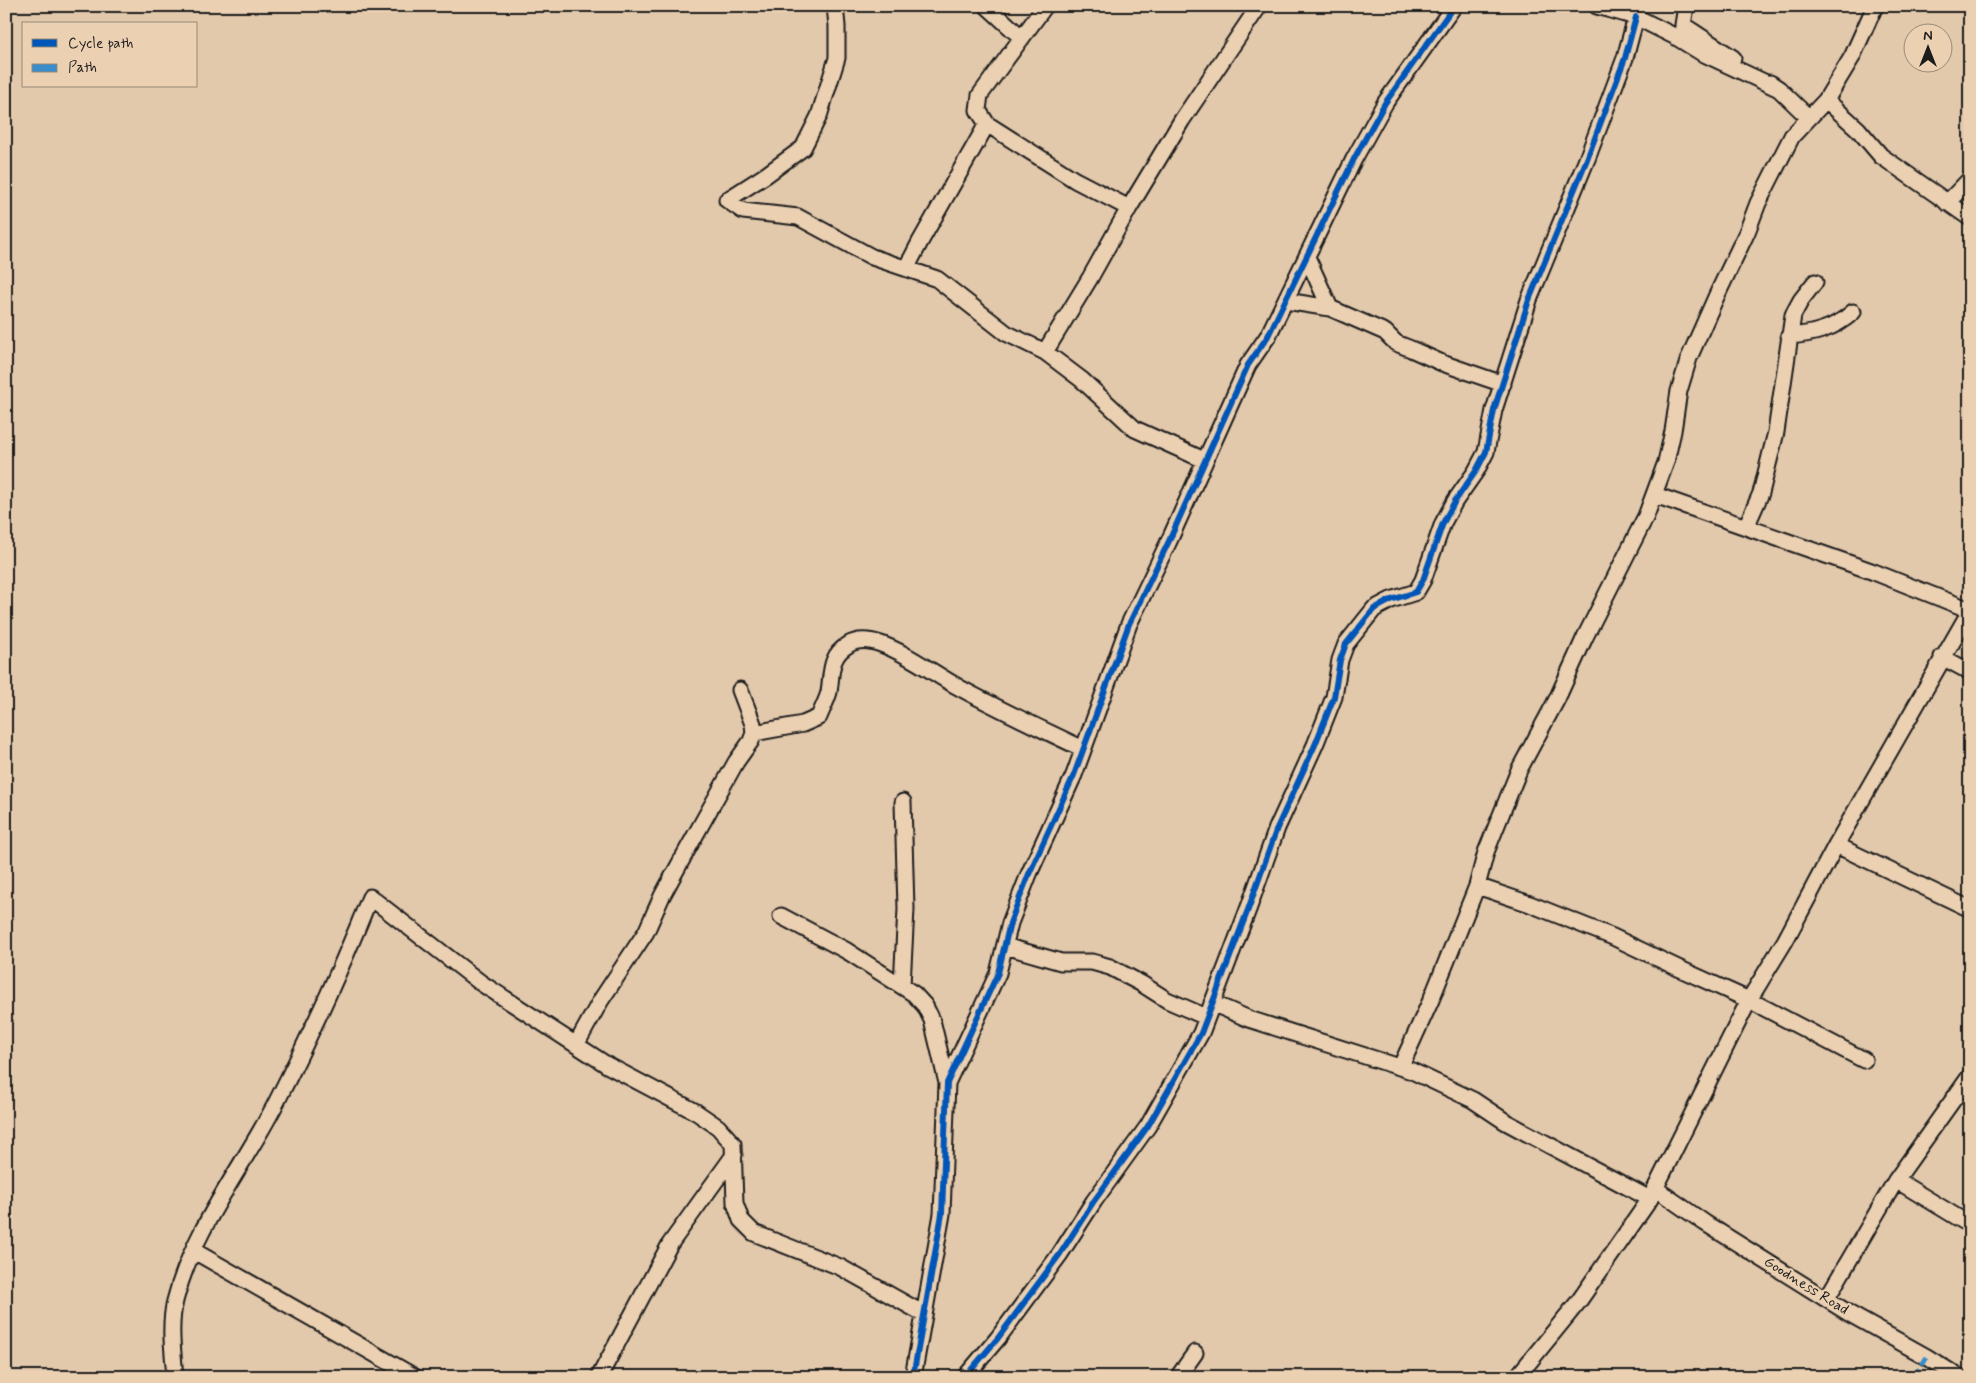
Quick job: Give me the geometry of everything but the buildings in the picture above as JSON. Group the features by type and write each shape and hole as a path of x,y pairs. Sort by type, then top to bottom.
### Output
{"street":[{"path":"835,6 837,58 819,116 803,148 727,200 743,211 798,217 872,257 937,279 1006,333 1044,352 1082,380 1135,429 1204,460"},
{"path":"987,6 1022,38"},
{"path":"1046,6 980,95 978,110 987,124 1075,180 1129,208"},
{"path":"1044,352 1090,278 1129,208 1182,120 1259,6"},
{"path":"948,1083 998,973 1010,923 1029,874 1074,775 1129,624 1169,541 1248,365 1268,336 1354,159 1385,103 1454,6"},
{"path":"1597,6 1636,17 1676,37 1702,53 1779,89"},
{"path":"1686,6 1683,25 1779,89 1808,118"},
{"path":"1401,1066 1431,1000 1477,886 1486,852 1519,770 1557,699 1585,636 1646,516 1666,462 1679,391 1690,358 1747,232 1758,203 1792,136 1826,100 1852,57 1875,6"},
{"path":"965,1377 998,1338 1060,1254 1094,1201 1148,1126 1201,1033 1277,828 1315,745 1334,697 1340,660 1346,644 1374,609 1391,600 1416,592 1423,580 1443,522 1486,452 1494,410 1529,300 1587,159 1625,58 1636,17"},
{"path":"1826,100 1858,129 1881,156 1970,218"},
{"path":"907,268 987,124"},
{"path":"1947,203 1970,179"},
{"path":"1307,257 1330,308"},
{"path":"1746,527 1761,493 1776,432 1793,315 1801,300 1815,282"},
{"path":"1286,301 1330,308 1386,332 1396,343 1418,353 1503,384"},
{"path":"1789,336 1812,334 1841,323 1853,312"},
{"path":"1517,1377 1579,1301 1653,1194 1749,1000 1785,941 1836,845 1970,611 1874,572 1654,495"},
{"path":"754,734 803,724 819,717 828,693 832,665 837,654 847,645 857,641 870,641 881,644 939,674 989,704 1083,749"},
{"path":"1942,657 1970,672"},
{"path":"576,1045 601,1000 646,932 662,896 686,852 736,762 754,734 748,708 740,690"},
{"path":"902,985 906,909 903,802"},
{"path":"1836,845 1970,910"},
{"path":"1477,886 1530,904 1613,937 1749,1000 1864,1060"},
{"path":"175,1377 172,1325 175,1302 199,1236 275,1104 343,965 370,897 481,982 576,1045 607,1065 696,1112 718,1127 733,1144 735,1203 741,1220 754,1233 840,1267 924,1314"},
{"path":"781,916 823,937 902,985 925,1006 932,1020 948,1083 942,1214 913,1377"},
{"name":"Goodness Road","path":"1005,946 1060,962 1092,962 1110,967 1167,1000 1249,1019 1401,1066 1473,1100 1506,1122 1653,1194 1706,1223 1850,1314 1927,1356 1958,1377"},
{"path":"1827,1298 1896,1180 1970,1076"},
{"path":"599,1377 670,1244 734,1155"},
{"path":"1896,1180 1970,1225"},
{"path":"194,1251 415,1377"},
{"path":"1178,1377 1195,1353"}],"marked path":[{"path":"1914,1377 1927,1357"}],"cycle path":[{"path":"913,1377 942,1214 947,1083 998,973 1010,923 1029,874 1074,775 1129,624 1169,541 1248,365 1268,336 1354,159 1385,103 1454,6"},
{"path":"965,1377 998,1338 1060,1254 1094,1201 1148,1126 1201,1033 1277,828 1315,745 1334,697 1340,660 1346,644 1374,609 1391,600 1416,592 1423,580 1443,523 1486,452 1494,410 1529,300 1587,159 1625,58 1636,17"}]}
